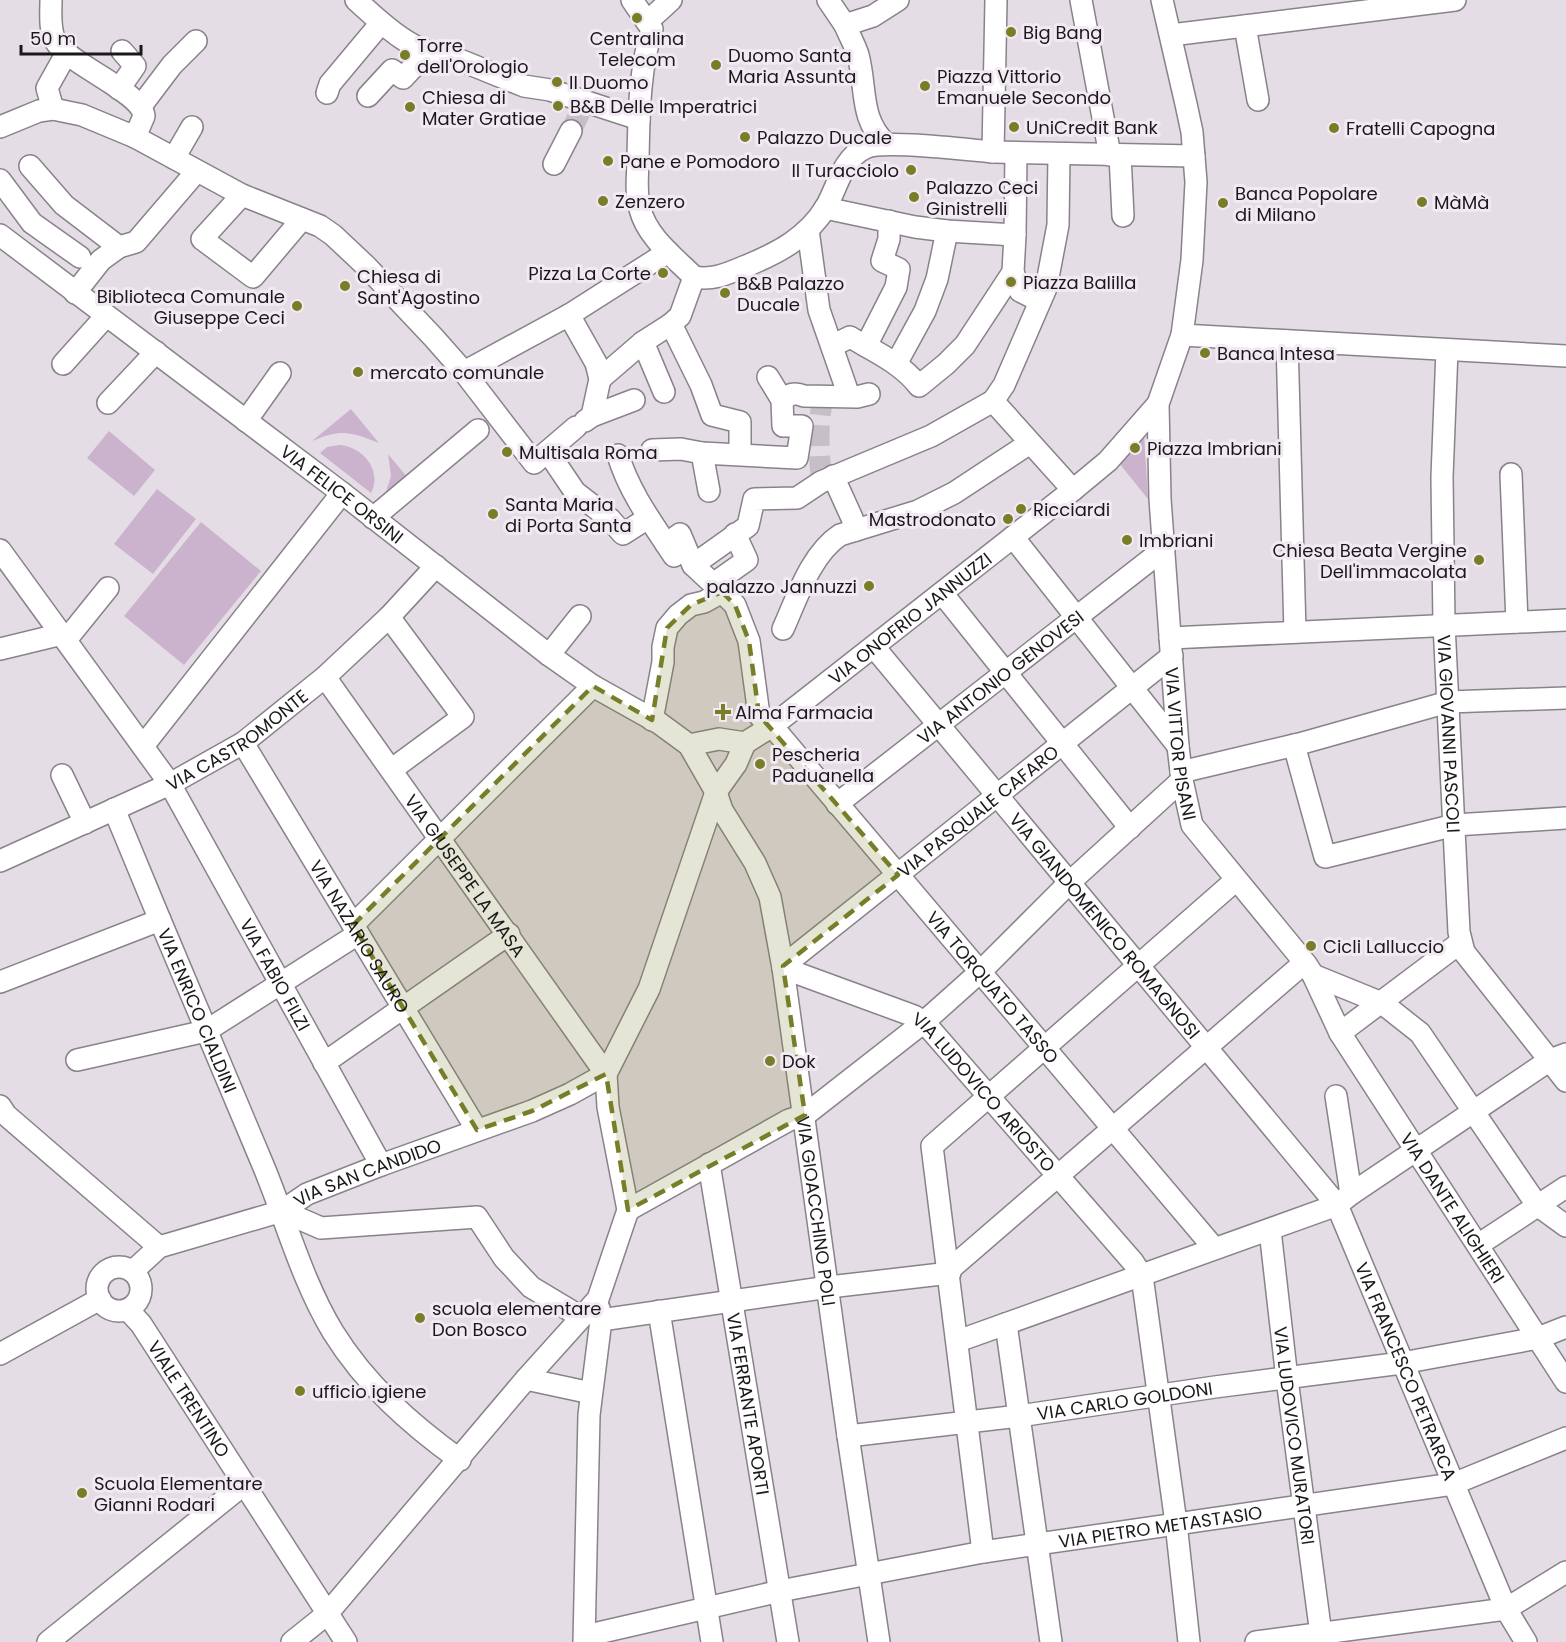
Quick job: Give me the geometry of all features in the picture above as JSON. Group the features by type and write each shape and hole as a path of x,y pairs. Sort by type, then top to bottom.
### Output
{"street":[{"path":"51,0 55,40 66,54 130,98 144,116 135,136"},
{"path":"356,0 390,31 428,51 440,56 450,56 524,86 550,90 639,119"},
{"path":"632,0 652,29 647,46 639,119 637,192 640,209 655,237 694,277 713,278 773,255 808,230 825,208 849,159 868,146 886,144 1016,153 1194,156"},
{"path":"647,22 671,0"},
{"path":"828,0 845,25 858,55 869,122 874,133 886,144"},
{"path":"845,25 873,16 898,0"},
{"path":"993,152 996,0"},
{"path":"1081,0 1115,155 1123,216"},
{"path":"993,400 1073,490 1108,461 1158,404 1182,335 1192,260 1196,182 1186,104 1162,0"},
{"path":"1171,35 1245,26 1354,6 1455,0"},
{"path":"327,93 330,84 381,23"},
{"path":"1245,26 1258,100"},
{"path":"130,98 172,65 196,41"},
{"path":"90,69 116,51 135,66 130,98"},
{"path":"368,96 392,70 403,78 428,51"},
{"path":"53,109 47,88 48,82 66,54"},
{"path":"0,127 39,111 53,109 82,115 135,136 196,172 242,195 311,223 333,236 366,266 464,372 488,422 541,457 575,492 610,519 623,534 648,518"},
{"path":"174,158 192,127"},
{"path":"554,164 571,131"},
{"path":"832,346 850,337 896,364 919,386 965,345 1012,272 1015,238 1016,153"},
{"path":"693,565 748,526 754,499 797,498 825,478 931,436 993,400 1004,386 1046,288 1058,225 1059,154"},
{"path":"30,166 64,205 119,247"},
{"path":"75,293 101,260 119,247 136,242 196,172"},
{"path":"0,180 32,223 80,257"},
{"path":"242,195 202,239 253,277 311,223"},
{"path":"825,208 947,231 1015,238"},
{"path":"866,346 896,287 899,269 882,261 889,238 889,221"},
{"path":"5,239 32,223"},
{"path":"782,400 789,394 796,393 823,398 859,395 823,325 808,230"},
{"path":"896,364 925,311 936,279 947,231"},
{"name":"VIA FELICE ORSINI","path":"5,239 342,493 549,655 593,686 652,720 689,745"},
{"path":"464,372 569,315 668,252"},
{"path":"1012,272 1020,291 1040,301"},
{"path":"584,421 600,379 643,342 671,324 684,309 694,277"},
{"path":"569,315 596,363 600,379"},
{"path":"63,364 106,316"},
{"path":"671,324 712,415 740,422 740,454"},
{"path":"1182,335 1566,356"},
{"path":"1287,341 1295,632"},
{"path":"643,342 664,393"},
{"name":"VIA GIOVANNI PASCOLI","path":"1447,351 1442,477 1444,624 1459,932 1464,952 1558,1057 1566,1081"},
{"path":"108,403 156,352"},
{"path":"246,421 280,373"},
{"path":"652,450 681,449 702,453 797,458 802,426 783,426 782,400 768,377"},
{"path":"541,457 584,421 634,400"},
{"name":"VIA VITTOR PISANI","path":"1158,404 1161,504 1178,746 1192,825 1309,969"},
{"path":"373,518 488,422"},
{"path":"783,629 818,555 828,543 840,535 918,511 954,493 1030,443"},
{"path":"702,453 709,491"},
{"path":"618,455 622,469 648,518 666,544 713,593"},
{"path":"1511,474 1517,622"},
{"path":"825,478 852,518 856,530"},
{"name":"VIA ONOFRIO JANNUZZI","path":"745,743 771,727 1073,490"},
{"path":"143,746 342,493"},
{"path":"666,544 680,534 693,565 713,593"},
{"path":"652,720 667,628 691,605 713,593 747,560 735,534"},
{"path":"1013,537 1178,746"},
{"name":"VIA ANTONIO GENOVESI","path":"837,804 1164,549"},
{"name":"VIA FABIO FILZI","path":"0,550 170,784 381,1165"},
{"name":"VIA CASTROMONTE","path":"0,861 170,784 243,743 325,677 389,617 436,566"},
{"path":"0,649 64,637 108,588"},
{"name":"VIA TORQUATO TASSO","path":"713,593 735,605 749,640 759,715 898,874 1214,1248"},
{"path":"942,593 1130,828"},
{"path":"549,655 580,616"},
{"path":"389,617 463,717 391,770"},
{"path":"1171,647 1295,632 1566,620"},
{"name":"VIA GIANDOMENICO ROMAGNOSI","path":"874,647 1207,1047 1344,1199"},
{"name":"VIA PASQUALE CAFARO","path":"783,967 1132,688 1171,647"},
{"name":"VIA GIUSEPPE LA MASA","path":"325,677 606,1074"},
{"path":"77,1060 206,1030 281,983 355,930 439,838 593,686"},
{"path":"628,1210 789,1120 805,1115 924,1022 980,972 1070,882 1130,828 1182,776 1448,702 1566,698"},
{"path":"584,1639 591,1318 628,1210 608,1107 606,1074 649,989 716,792 736,764 745,743 720,739 689,745"},
{"name":"VIA NAZARIO SAURO","path":"243,743 477,1130"},
{"name":"VIA GIOACCHINO POLI","path":"689,745 716,792 722,810 755,863 770,897 805,1115 848,1436 879,1642"},
{"path":"1294,745 1325,857 1455,825 1566,818"},
{"path":"62,775 85,823"},
{"name":"VIA ENRICO CIALDINI","path":"114,809 282,1211 307,1280 328,1323 366,1379 391,1406 460,1460"},
{"path":"983,1552 932,1146 1236,880"},
{"path":"0,982 160,920"},
{"path":"324,1063 509,934"},
{"path":"1340,1033 1461,942"},
{"name":"VIA LUDOVICO ARIOSTO","path":"783,967 914,1016 924,1022 1133,1262 1142,1276"},
{"path":"282,1211 321,1228 477,1217 504,1258 531,1287 591,1318 659,1311 949,1271 1207,1047 1309,969 1382,1003 1420,1033 1537,1205 1566,1226"},
{"name":"VIA DANTE ALIGHIERI","path":"1309,969 1340,1033 1566,1382"},
{"path":"958,1341 1269,1230 1344,1199 1558,1057"},
{"name":"VIA SAN CANDIDO","path":"133,1271 159,1247 282,1211 307,1194 532,1111 606,1074"},
{"name":"VIA FRANCESCO PETRARCA","path":"1336,1096 1344,1199 1402,1363 1506,1609 1526,1642"},
{"path":"0,1106 6,1115 159,1247"},
{"name":"VIA FERRANTE APORTI","path":"709,1164 788,1642"},
{"path":"1478,1245 1566,1187"},
{"name":"VIA LUDOVICO MURATORI","path":"1269,1230 1322,1638"},
{"path":"119,1266 133,1271 139,1277 141,1292 139,1299 128,1310 115,1311 104,1304 100,1299 98,1284 105,1271 119,1266"},
{"path":"1142,1276 1176,1523 1189,1642"},
{"path":"0,1354 100,1299"},
{"name":"VIALE TRENTINO","path":"128,1310 141,1324 346,1642"},
{"path":"659,1311 712,1642"},
{"path":"292,1642 327,1614 526,1380 591,1318"},
{"path":"1006,1324 1051,1642"},
{"name":"VIA CARLO GOLDONI","path":"848,1436 1019,1416 1402,1363 1538,1338 1566,1327"},
{"path":"526,1380 591,1393"},
{"name":"VIA PIETRO METASTASIO","path":"584,1639 780,1591 983,1552 1454,1484 1566,1438"},
{"path":"48,1642 243,1485"},
{"path":"1256,1642 1322,1638 1506,1609 1566,1572"}],"highlighted area":[{"path":"722,592 735,605 749,641 759,715 898,875 783,966 805,1115 628,1210 606,1074 532,1111 477,1130 353,925 593,686 652,720 667,628 691,605"}],"shaded area":[{"path":"351,409 379,443 345,433 312,441"},
{"path":"109,431 155,470 134,496 87,458"},
{"path":"1144,434 1148,499 1119,463"},
{"path":"339,445 355,450 368,461 374,476 371,493 320,453 327,447"},
{"path":"388,454 408,478 384,498 391,476"},
{"path":"157,489 196,519 153,574 114,544"},
{"path":"201,522 261,571 184,665 124,616"}],"tunnel":[{"path":"571,131 584,104"},
{"path":"821,477 819,428 823,399"}],"place":[{"name":"Centralina Telecom","path":"637,18"},
{"name":"Big Bang","path":"1011,32"},
{"name":"Torre dell'Orologio","path":"405,55"},
{"name":"Duomo Santa Maria Assunta","path":"716,65"},
{"name":"Il Duomo","path":"557,82"},
{"name":"Piazza Vittorio Emanuele Secondo","path":"925,86"},
{"name":"B&B Delle Imperatrici","path":"558,106"},
{"name":"Chiesa di Mater Gratiae","path":"410,107"},
{"name":"UniCredit Bank","path":"1014,127"},
{"name":"Fratelli Capogna","path":"1334,128"},
{"name":"Palazzo Ducale","path":"745,137"},
{"name":"Pane e Pomodoro","path":"608,161"},
{"name":"Il Turacciolo","path":"911,170"},
{"name":"Palazzo Ceci Ginistrelli","path":"914,197"},
{"name":"Zenzero","path":"603,201"},
{"name":"MàMà","path":"1422,202"},
{"name":"Banca Popolare di Milano","path":"1223,203"},
{"name":"Pizza La Corte","path":"663,273"},
{"name":"Piazza Balilla","path":"1011,282"},
{"name":"Chiesa di Sant'Agostino","path":"345,286"},
{"name":"B&B Palazzo Ducale","path":"725,293"},
{"name":"Biblioteca Comunale Giuseppe Ceci","path":"297,306"},
{"name":"Banca Intesa","path":"1205,353"},
{"name":"mercato comunale","path":"358,372"},
{"name":"Piazza Imbriani","path":"1135,448"},
{"name":"Multisala Roma","path":"507,452"},
{"name":"Ricciardi","path":"1021,509"},
{"name":"Santa Maria di Porta Santa","path":"493,514"},
{"name":"Mastrodonato","path":"1008,519"},
{"name":"Imbriani","path":"1127,540"},
{"name":"Chiesa Beata Vergine Dell'immacolata","path":"1479,560"},
{"name":"palazzo Jannuzzi","path":"869,586"},
{"name":"Alma Farmacia","path":"723,712"},
{"name":"Pescheria Paduanella","path":"760,764"},
{"name":"Cicli Lalluccio","path":"1311,946"},
{"name":"Dok","path":"770,1061"},
{"name":"scuola elementare Don Bosco","path":"420,1318"},
{"name":"ufficio igiene","path":"300,1391"},
{"name":"Scuola Elementare Gianni Rodari","path":"82,1493"}]}
